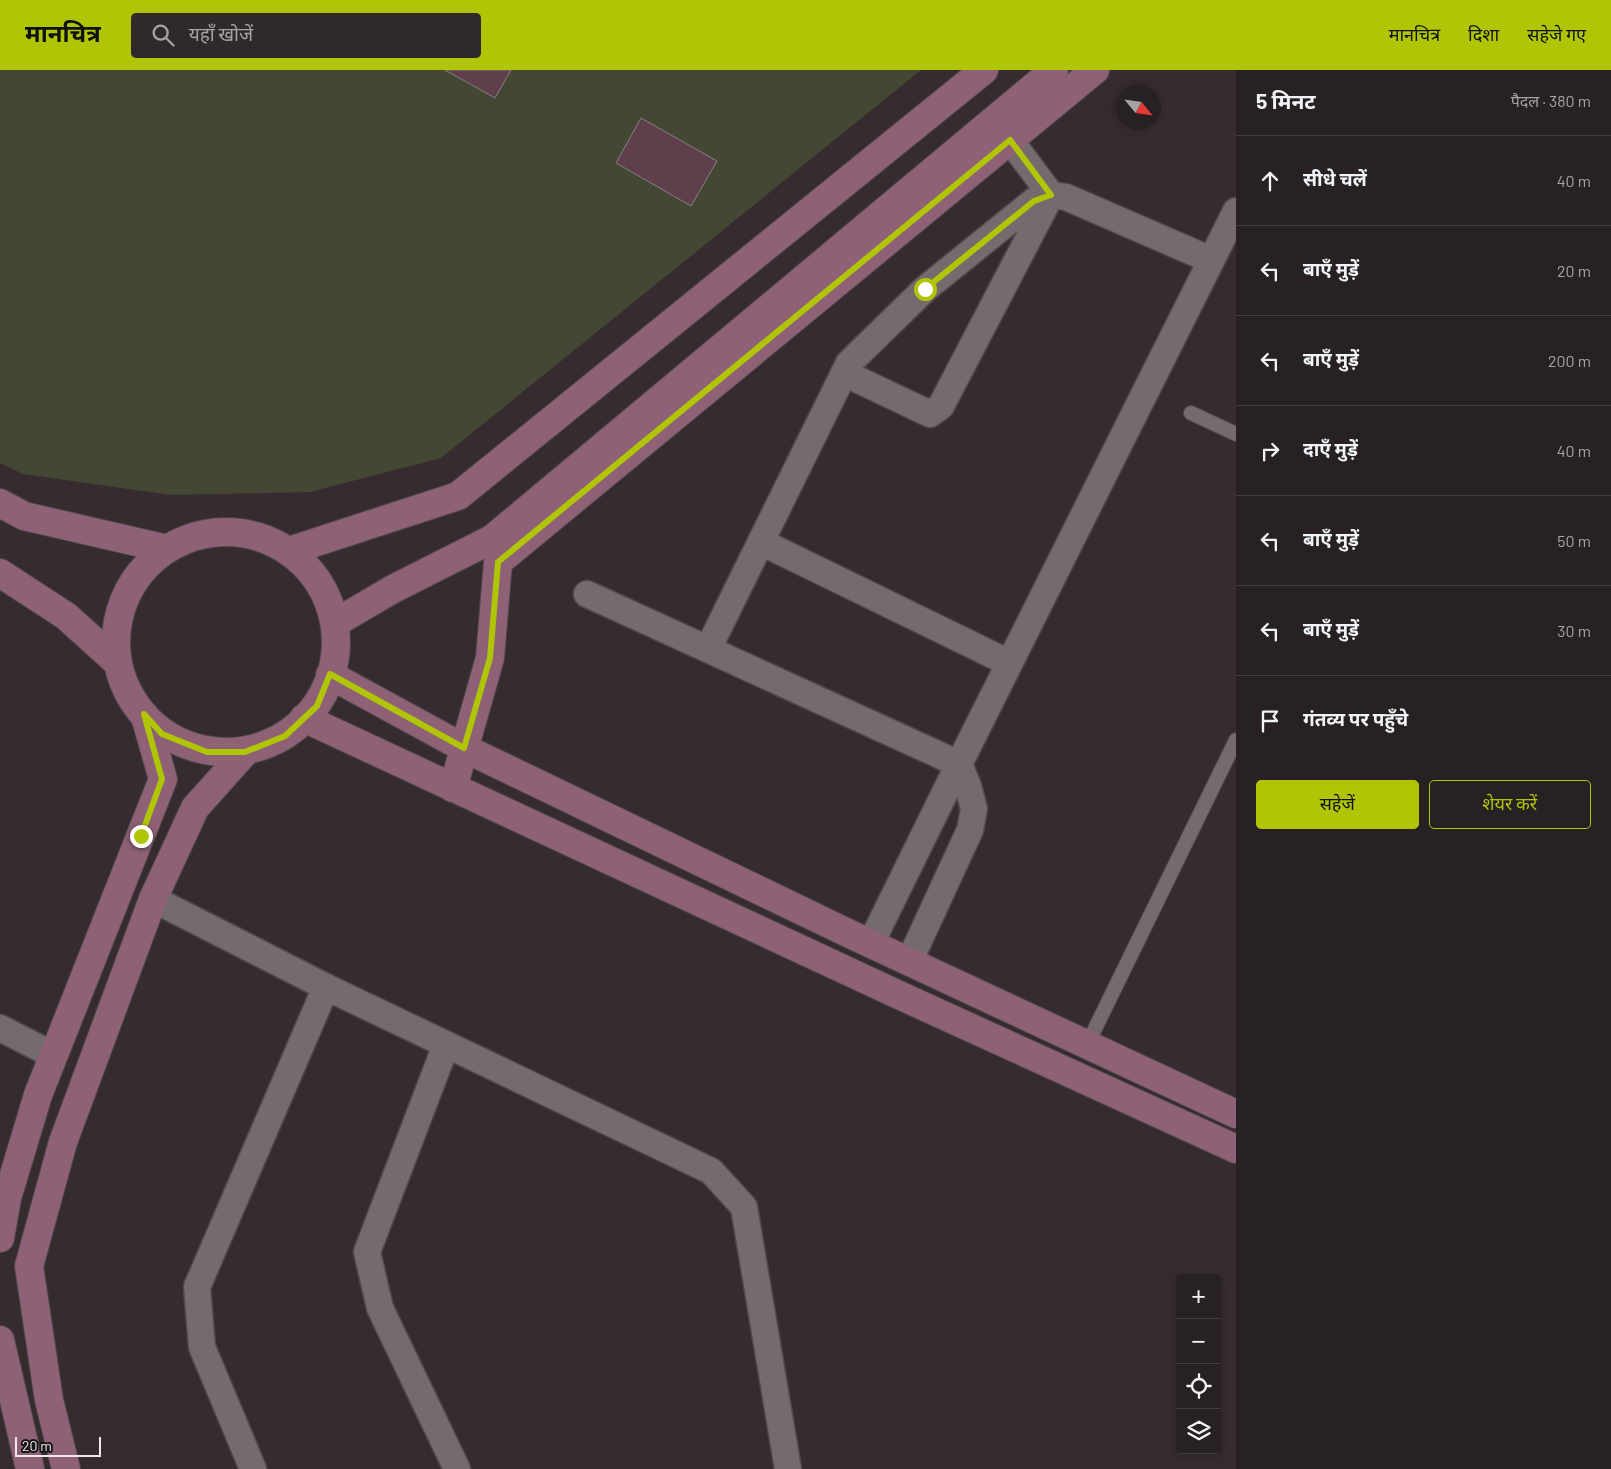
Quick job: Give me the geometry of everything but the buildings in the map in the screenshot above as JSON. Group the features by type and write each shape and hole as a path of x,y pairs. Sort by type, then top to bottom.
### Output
{"street":[{"path":"289,551 458,496 984,70"},
{"path":"335,623 393,589 492,539 1054,70"},
{"path":"453,788 490,658 498,562 1095,70"},
{"path":"1010,140 1051,195"},
{"path":"844,373 930,414 941,406 1051,195"},
{"path":"708,649 849,363 925,289 1034,201 1051,195 1066,197 1211,260"},
{"path":"871,943 958,764 1236,211"},
{"path":"0,503 24,516 167,549"},
{"path":"207,533 249,534 289,551 322,586 335,623 335,662 317,706 285,736 245,752 207,752 162,734 128,696 117,662 120,609 135,579 167,549 207,533"},
{"path":"761,542 1009,663"},
{"path":"0,573 66,616 117,662"},
{"path":"587,594 958,764 968,786 974,809 970,830 909,962"},
{"path":"330,674 464,748 909,962 1236,1114"},
{"path":"0,1238 7,1198 38,1095 162,779 144,714"},
{"path":"304,718 1236,1149"},
{"path":"66,1469 49,1400 29,1266 63,1142 153,899 195,808 245,752"},
{"path":"734,918 749,886"},
{"path":"153,899 326,988 710,1171 744,1207 788,1469"},
{"path":"253,1469 202,1347 197,1287 326,988"},
{"path":"0,1028 53,1054"},
{"path":"446,1045 367,1252 380,1308 457,1469"},
{"path":"0,1340 30,1469"}],"lane":[{"path":"1191,413 1236,434"},
{"path":"1087,1045 1236,740"}],"green space":[{"path":"0,70 921,70 441,458 310,492 171,495 23,474 0,463"}],"route":[{"path":"141,836 162,779 144,714 162,734 207,752 245,752 285,736 317,706 330,674 464,748 490,658 498,562 1010,140 1051,195 1034,201 925,289"}]}
